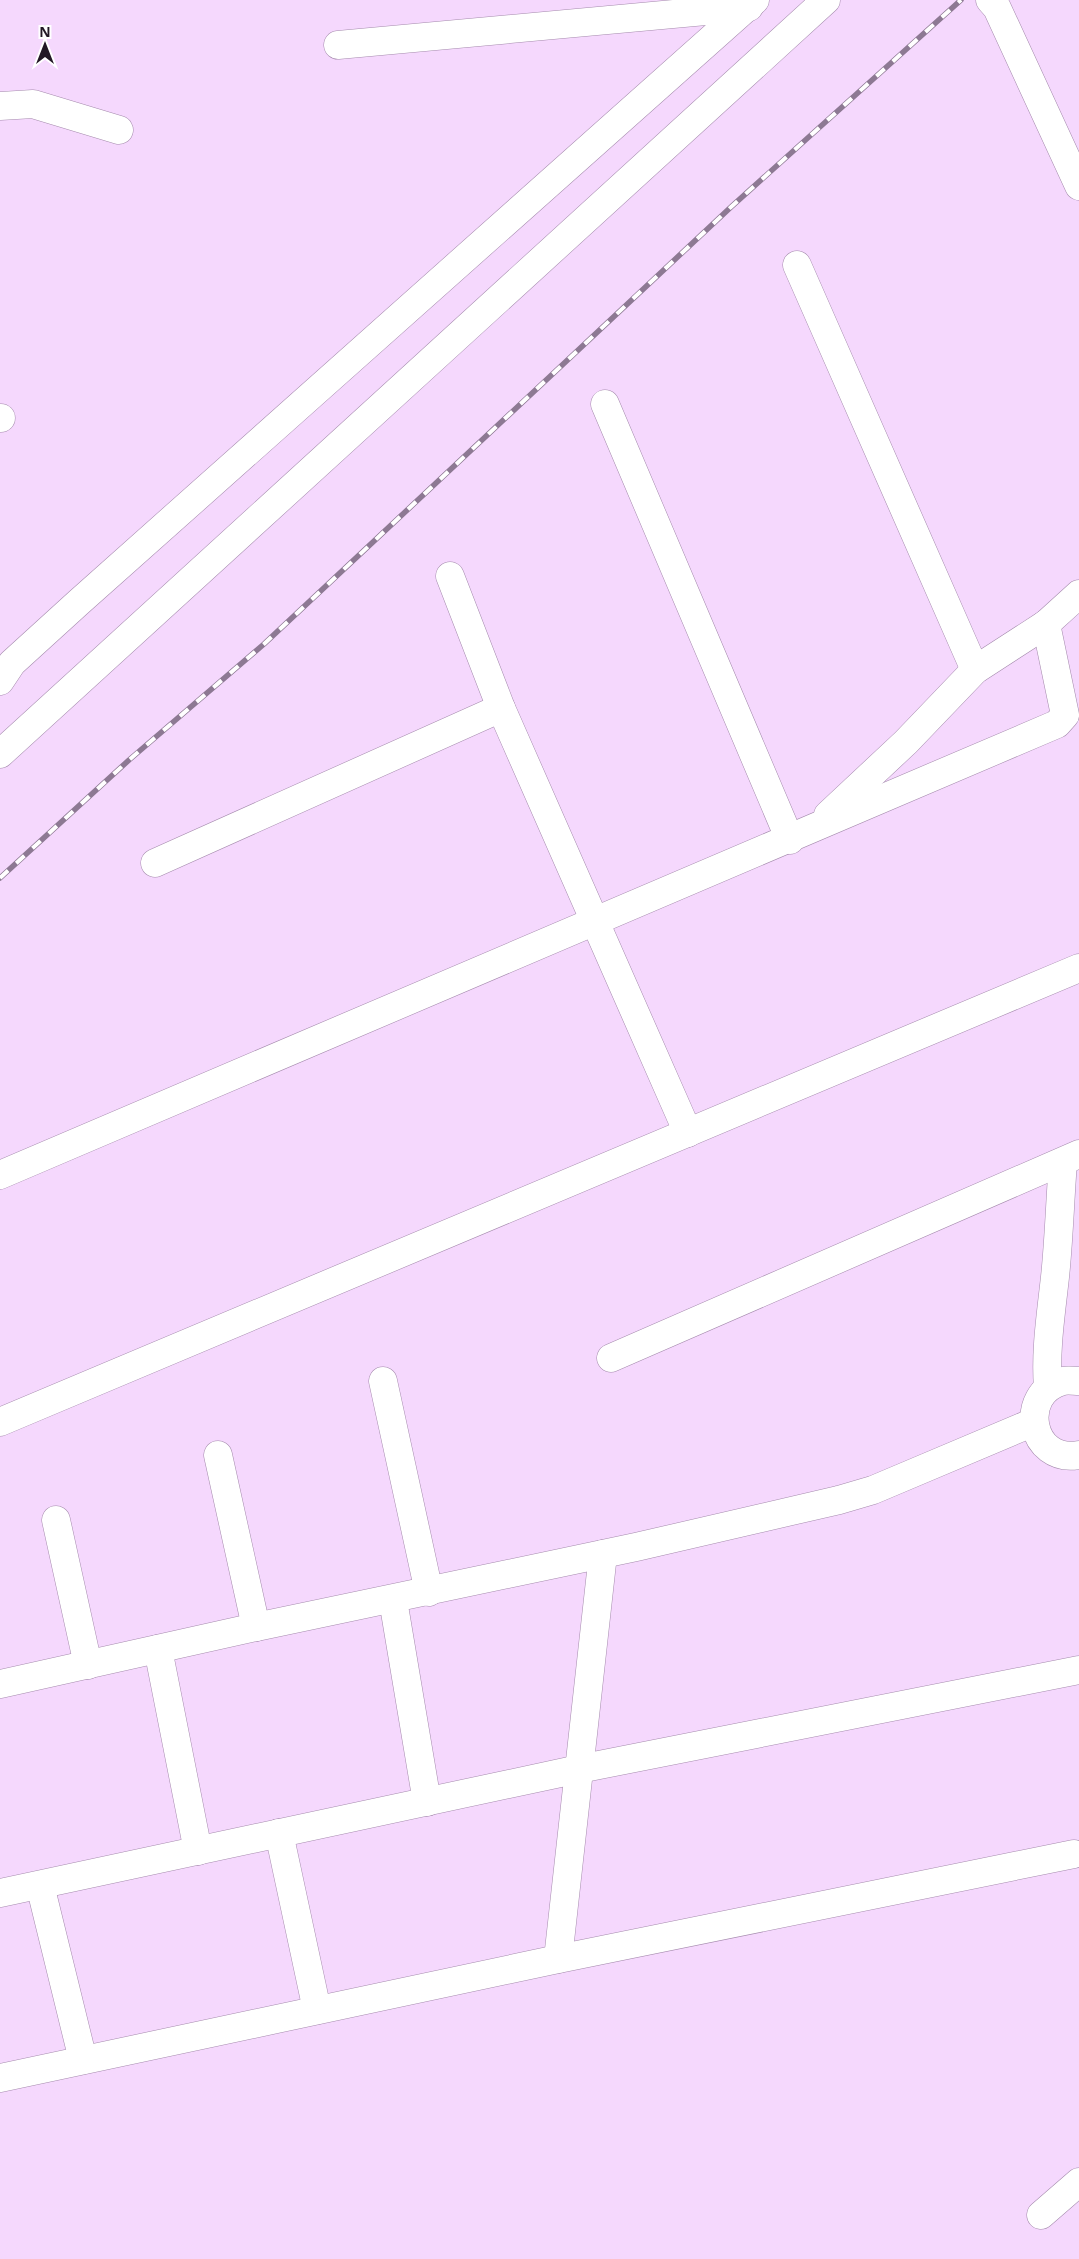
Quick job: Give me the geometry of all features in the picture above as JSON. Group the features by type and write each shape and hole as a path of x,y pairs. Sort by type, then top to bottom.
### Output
{"street":[{"path":"0,754 826,0"},
{"path":"338,45 752,3"},
{"path":"4,668 752,3"},
{"path":"999,3 1079,186"},
{"path":"0,106 33,104 119,130"},
{"path":"797,265 975,670"},
{"path":"605,404 801,834"},
{"path":"450,576 501,708 688,1134"},
{"path":"801,834 906,742 975,670 1046,624 1079,594"},
{"path":"0,1175 1057,724 1065,715 1046,624"},
{"path":"155,863 501,708"},
{"path":"0,1422 1079,968"},
{"path":"611,1358 1071,1158"},
{"path":"1048,1388 1046,1369 1048,1341 1071,1158"},
{"path":"382,1381 429,1592"},
{"path":"1079,1381 1064,1381 1048,1388 1037,1404 1034,1422 1038,1435 1046,1447 1058,1454 1071,1457 1079,1456"},
{"path":"0,1684 603,1554 839,1500 874,1490 1034,1422"},
{"path":"218,1455 256,1628"},
{"path":"56,1520 88,1665"},
{"path":"558,1959 603,1554"},
{"path":"392,1600 427,1802"},
{"path":"158,1649 198,1851"},
{"path":"0,1893 579,1769 1079,1670"},
{"path":"279,1833 317,2010"},
{"path":"0,2078 558,1959 1074,1854"},
{"path":"40,1885 83,2060"},
{"path":"1041,2215 1079,2182"}],"railway":[{"path":"0,878 129,760 264,644 731,207 961,0"}]}
